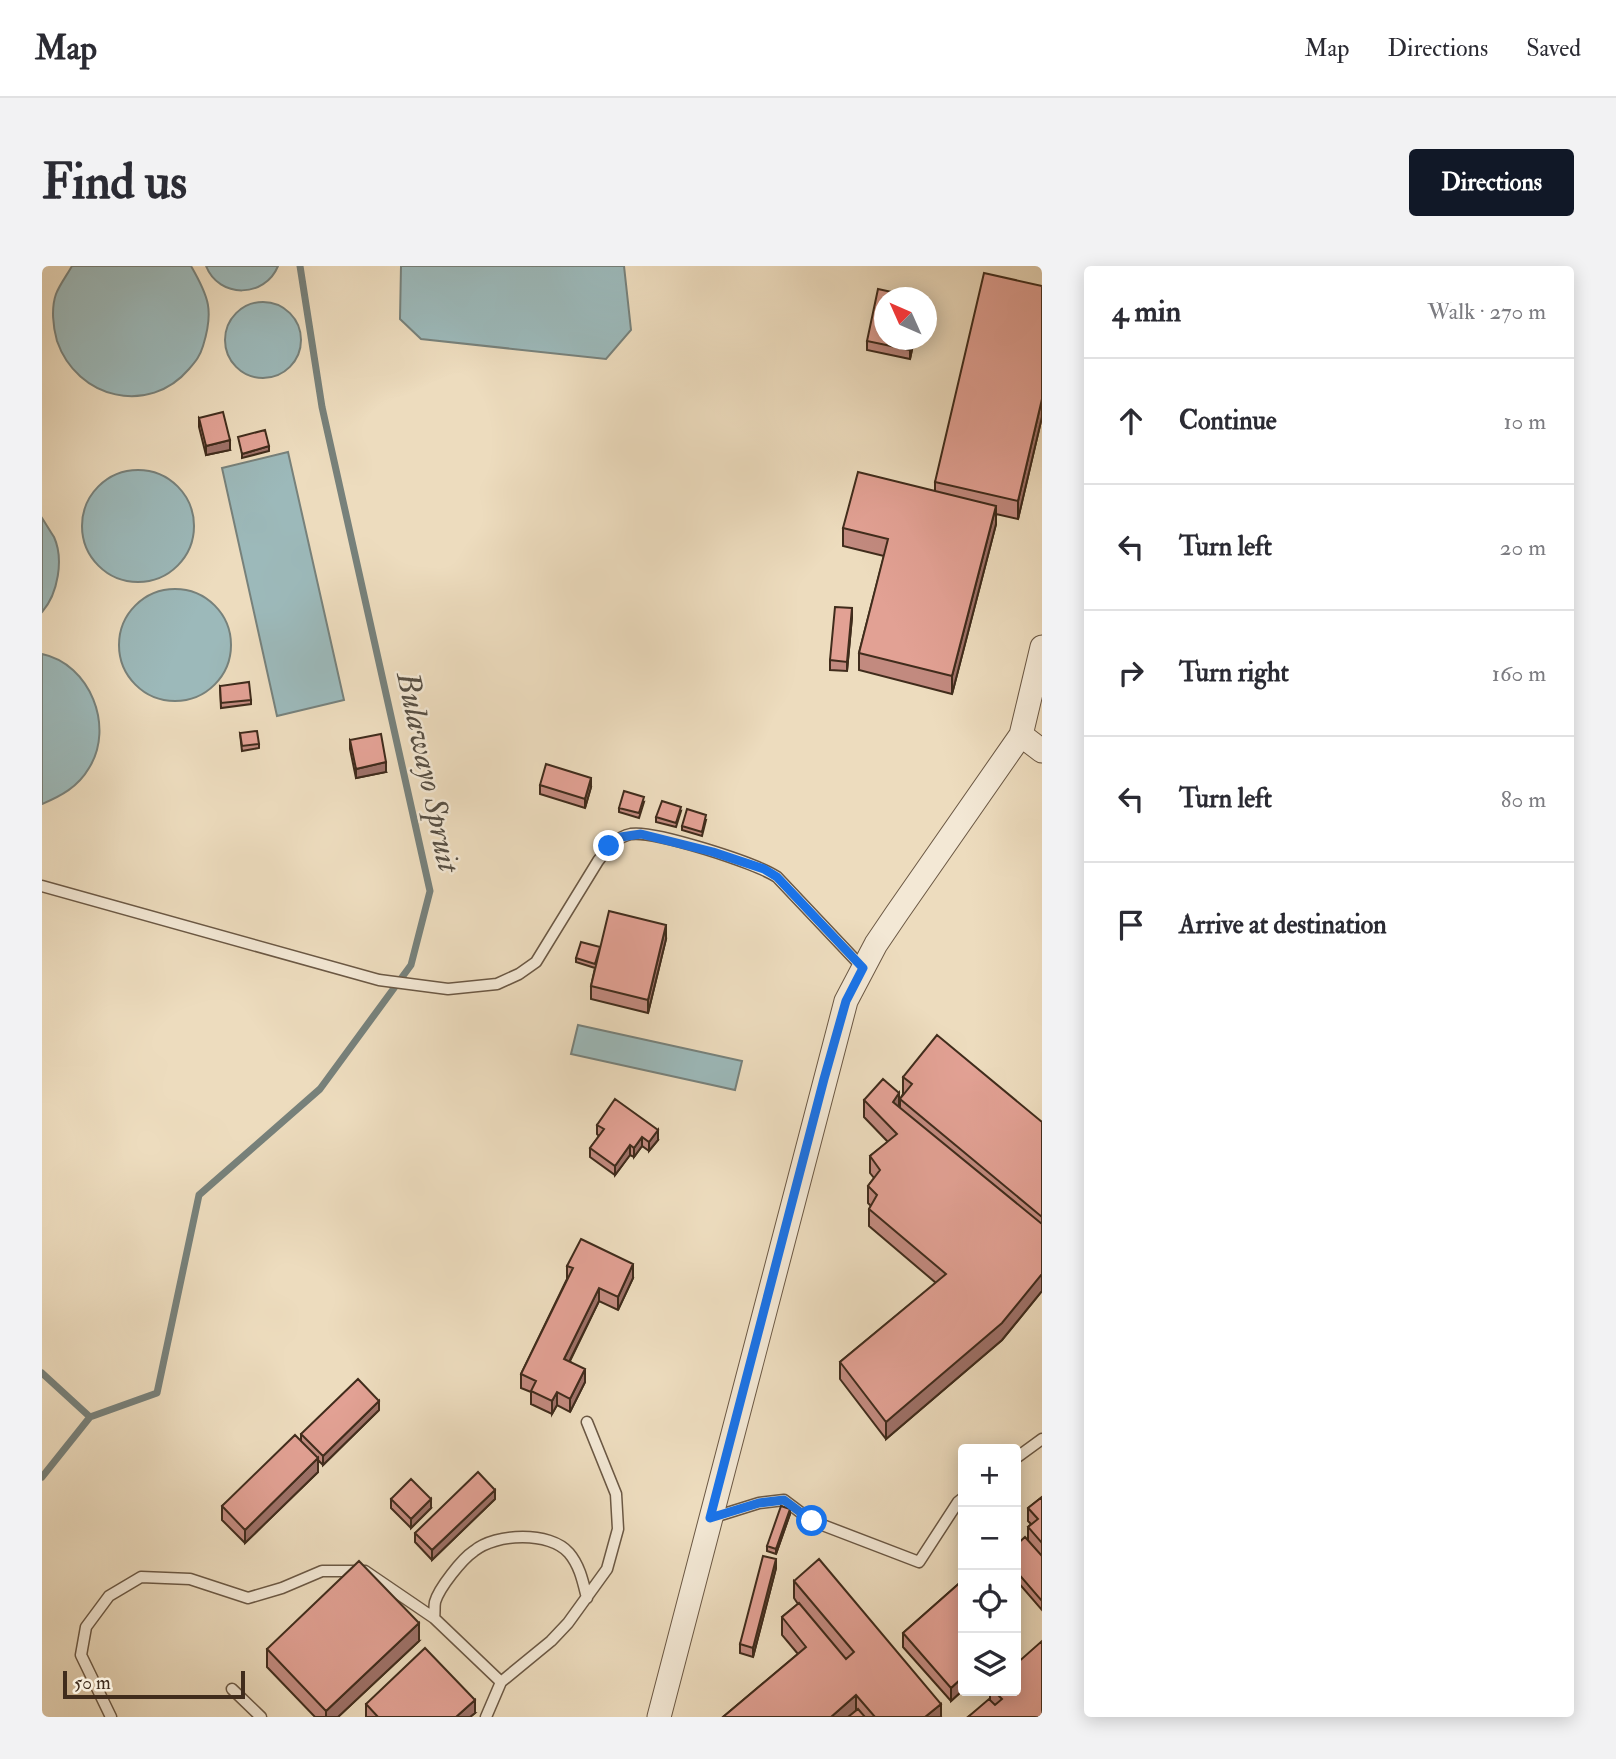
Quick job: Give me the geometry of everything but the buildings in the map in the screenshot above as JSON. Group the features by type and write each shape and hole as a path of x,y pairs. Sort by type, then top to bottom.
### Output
{"street":[{"path":"659,1717 846,1001 897,913 1021,735 1042,647"},
{"path":"1021,735 1042,751"}],"lane":[{"path":"42,886 379,980 448,989 497,984 536,962 609,846 621,837 641,834 713,852 764,869 777,877 863,968"},
{"path":"486,1717 501,1682 551,1641 607,1569 618,1529 616,1494 587,1422"},
{"path":"1021,1454 1042,1439"},
{"path":"710,1518 759,1503 784,1500 812,1521 919,1563 958,1502"},
{"path":"435,1618 436,1600 452,1575 475,1549 505,1538 540,1537 568,1552 580,1571 587,1598"},
{"path":"111,1717 81,1655 86,1627 109,1596 141,1577 190,1579 248,1598 282,1588 322,1571 365,1571 435,1618 501,1682"},
{"path":"232,1689 261,1717"}],"water":[{"path":"72,266 191,266 206,296 209,313 203,346 189,369 173,384 154,393 135,396 97,388 80,376 67,361 57,341 53,318 56,294"},
{"path":"206,266 278,266 272,277 263,284 242,290 221,284 212,277"},
{"path":"401,266 624,266 631,330 606,359 421,339 400,319"},
{"path":"256,302 270,302 284,308 295,319 301,340 298,355 290,367 270,378 256,378 242,372 231,361 225,347 225,333 231,319 242,308"},
{"path":"288,452 344,700 277,716 222,468"},
{"path":"138,470 159,475 177,487 189,505 194,526 189,547 177,565 159,577 138,582 117,577 99,565 87,547 82,526 87,505 99,487 117,475"},
{"path":"42,518 54,537 59,566 52,596 42,612"},
{"path":"175,589 196,594 214,606 226,624 231,645 226,666 214,684 196,696 175,701 154,696 136,684 124,666 119,645 124,624 136,606 154,594"},
{"path":"42,654 59,660 73,670 85,684 93,699 99,734 96,752 85,775 69,790 42,804"},
{"path":"578,1025 742,1061 735,1090 571,1054"}],"waterway":[{"name":"Bulawayo Spruit","path":"42,1477 90,1417 157,1393 199,1195 320,1089 411,965 430,891 322,407 300,266"},
{"path":"42,1373 90,1417"}],"route":[{"path":"609,846 621,837 641,834 713,852 764,869 777,877 863,968 846,1001 824,1079 710,1518 759,1503 784,1500 812,1521"}]}
